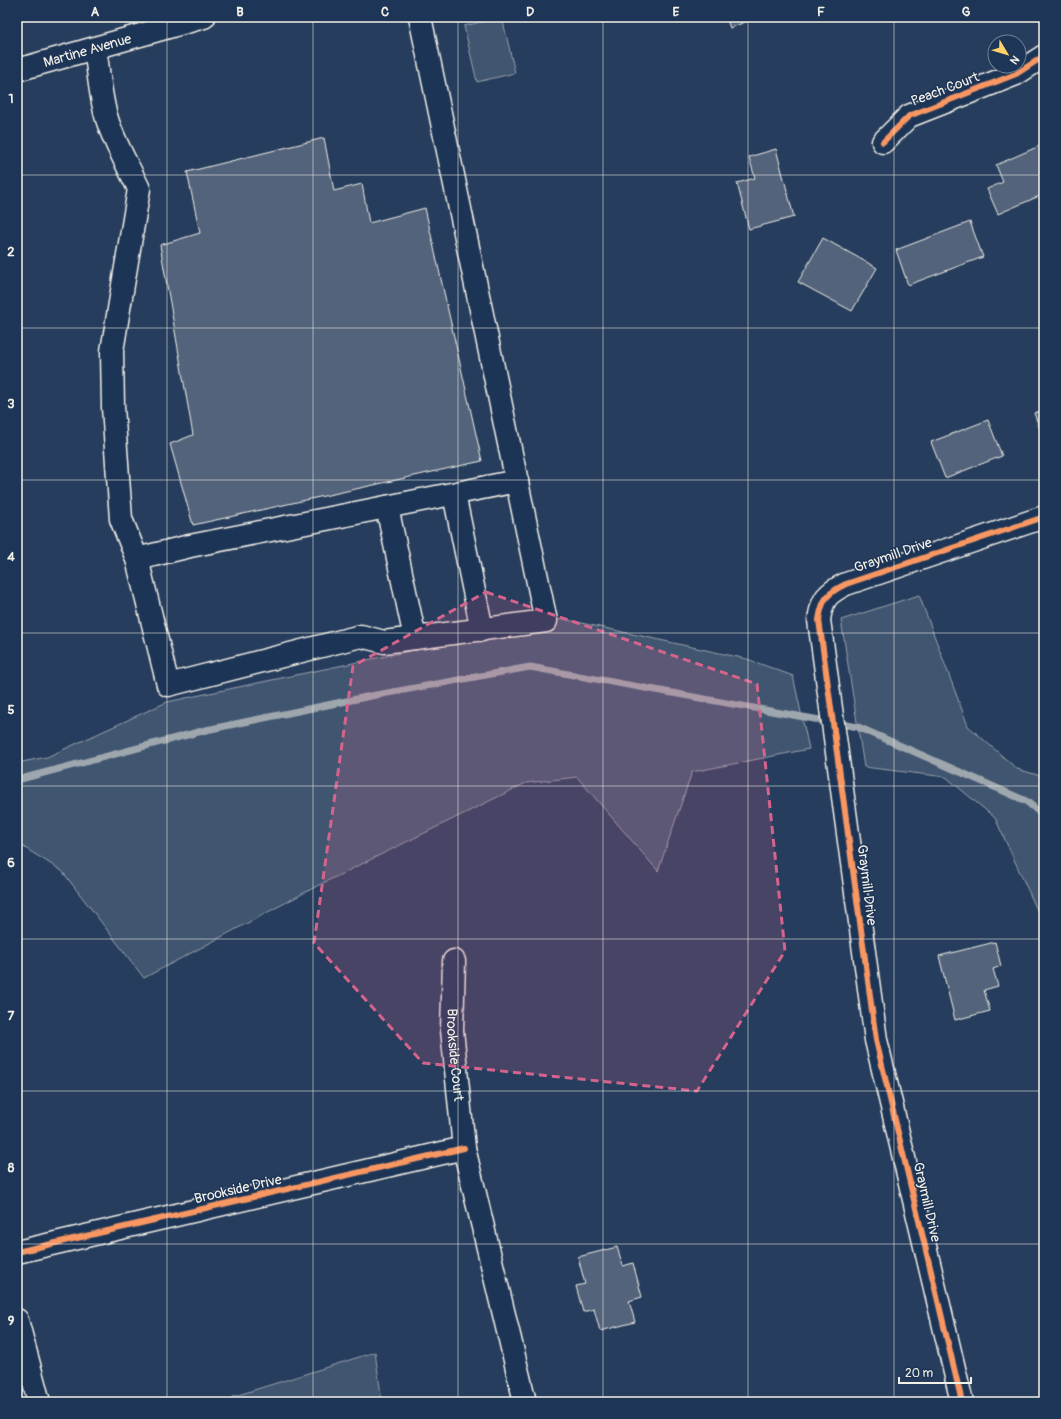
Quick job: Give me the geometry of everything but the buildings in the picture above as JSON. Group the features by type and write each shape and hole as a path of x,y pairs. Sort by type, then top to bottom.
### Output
{"street":[{"name":"Martine Avenue","path":"17,70 204,17"},
{"path":"95,49 106,118 120,154 139,189 112,351 112,407 122,519 137,559 168,685 361,636 384,642 546,621 420,17"},
{"name":"Peach Court","path":"883,142 909,116 1016,74 1044,56"},
{"path":"137,559 190,546 517,481"},
{"path":"454,494 482,630"},
{"path":"387,507 415,638"},
{"name":"Graymill Drive","path":"962,1402 876,1040 819,620 821,606 826,597 834,590 863,577 1044,517"},
{"name":"Brookside Court","path":"454,961 452,1030 464,1148"},
{"path":"464,1148 525,1402"},
{"name":"Brookside Drive","path":"17,1252 464,1148"},
{"path":"17,1320 40,1402"}],"highlighted area":[{"path":"486,592 757,684 785,951 697,1091 423,1063 314,943 353,666"}],"shaded area":[{"path":"502,17 515,73 477,82 464,26"},
{"path":"919,595 968,726 1017,769 1044,777 1044,925 995,818 946,777 864,767 841,620"},
{"path":"563,619 747,659 793,676 809,749 692,772 658,871 577,777 526,783 317,886 144,978 62,871 17,843 17,763 47,757 167,702"},
{"path":"375,1352 382,1402 233,1402 232,1397"}],"waterway":[{"path":"17,780 206,730 371,696 530,667 858,727 1026,801 1044,816"}],"cycle path":[{"path":"883,142 909,116 1016,74 1044,56"},
{"path":"962,1402 876,1040 819,620 826,598 834,590 846,584 1044,517"},
{"path":"17,1252 464,1148"}]}
